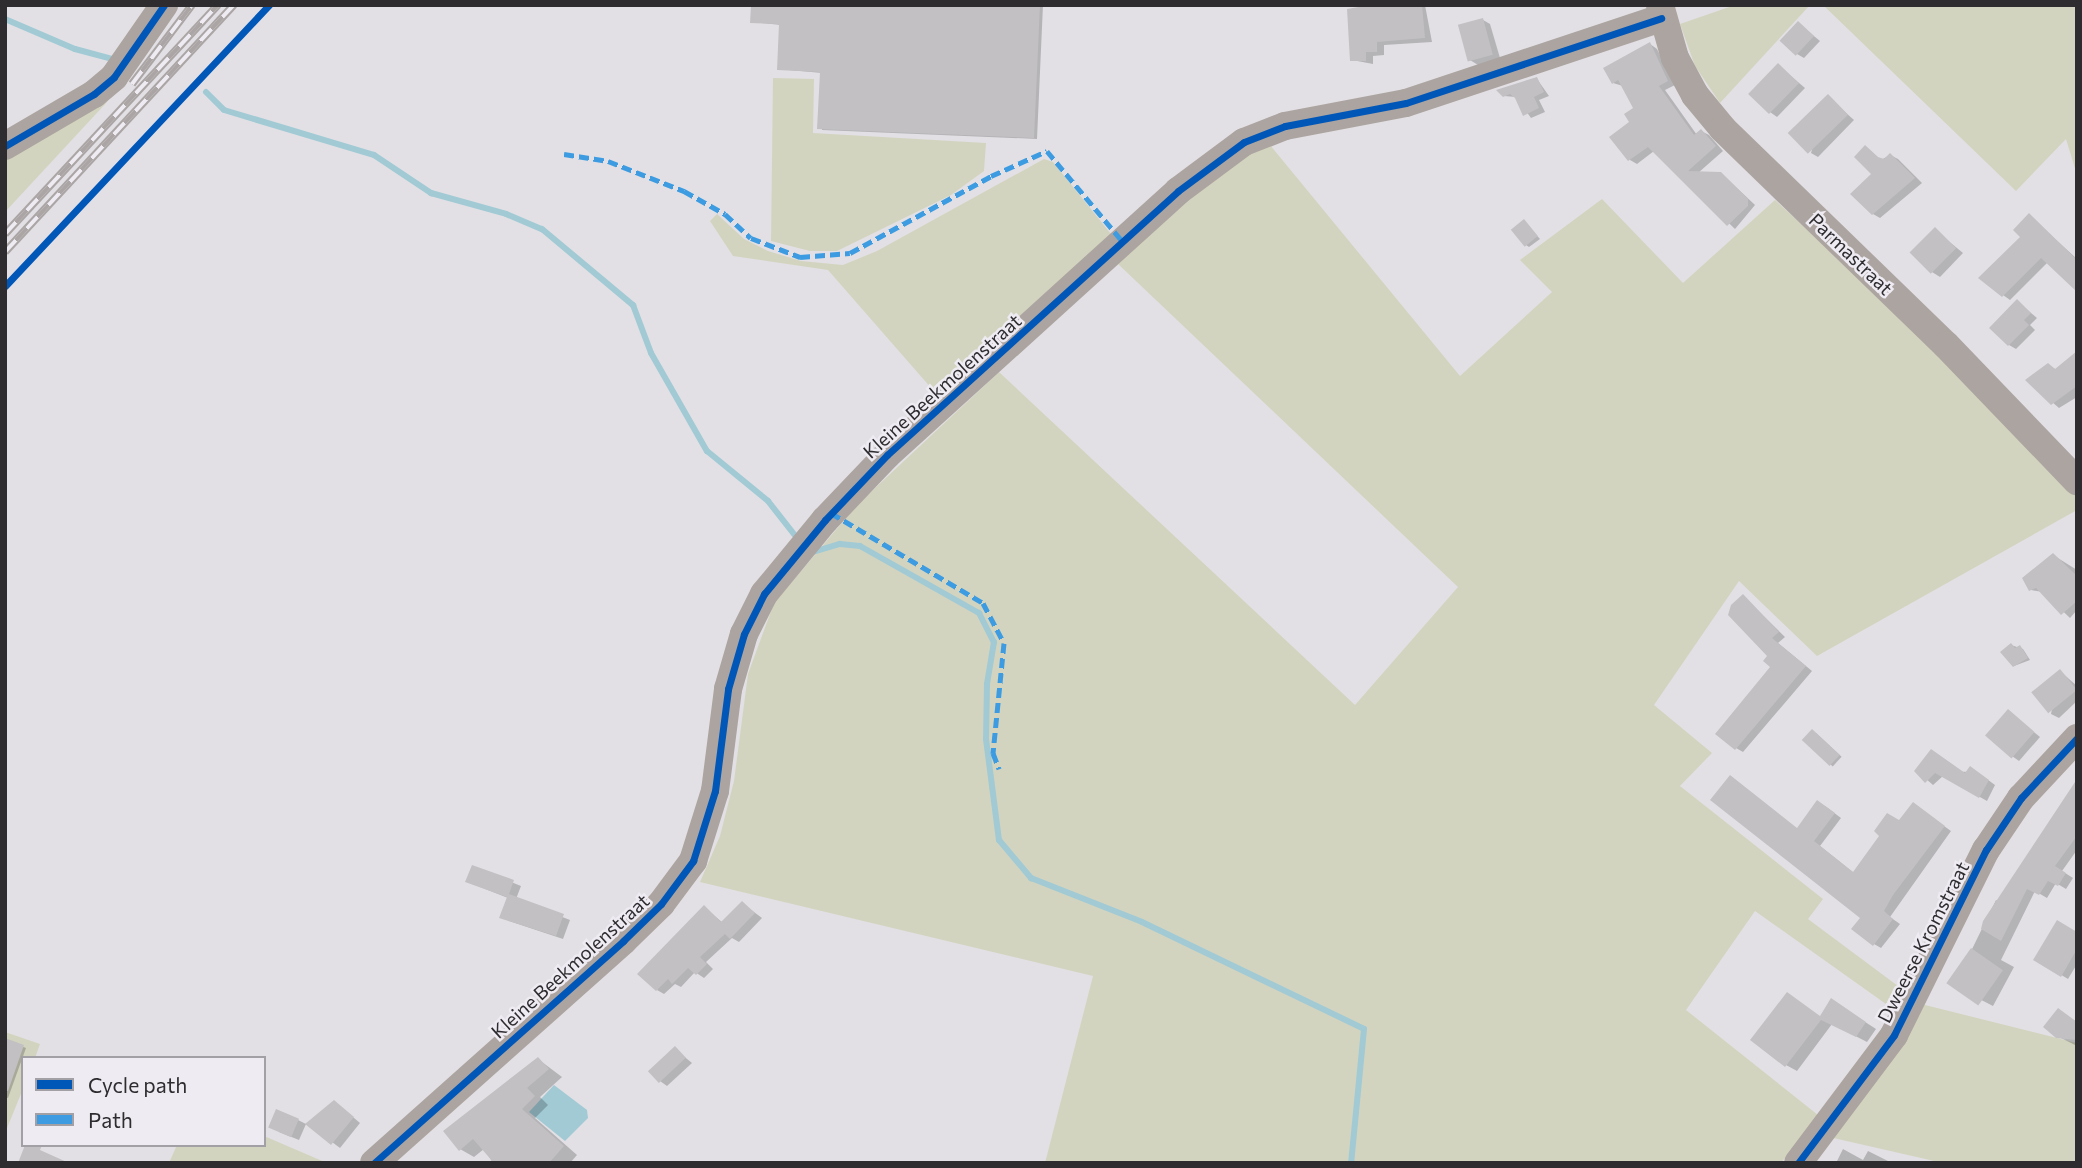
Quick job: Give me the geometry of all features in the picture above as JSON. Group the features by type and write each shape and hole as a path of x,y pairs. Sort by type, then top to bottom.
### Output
{"street":[{"path":"5,146 94,94 114,77 164,5"},
{"name":"Parmastraat","path":"1661,12 1675,58 1695,95 1723,129 1946,345 2077,481"},
{"name":"Kleine Beekmolenstraat","path":"374,1163 623,941 661,904 693,861 715,791 728,688 744,634 764,594 825,520 887,456 1178,191 1244,142 1285,127 1406,103 1661,12"},
{"name":"Dweerse Kromstraat","path":"1798,1163 1894,1035 1986,850 2021,798 2077,738"}],"green space":[{"path":"1735,5 1810,5 1720,103 1695,66 1680,24"},
{"path":"1823,5 2077,5 2077,175 2066,139 2016,191"},
{"path":"773,78 814,79 813,133 986,143 984,171 951,195 837,251 810,251 771,241"},
{"path":"108,101 5,212 5,156"},
{"path":"1270,145 1460,376 1552,292 1520,260 1602,199 1683,283 1775,200 1958,368 2077,494 2077,510 1817,656 1739,581 1654,705 1712,753 1680,786 1823,899 1808,919 1906,992 1893,1009 1755,911 1686,1010 1818,1115 1781,1163 1045,1163 1093,976 700,882 720,836 734,781 748,674 774,603 857,505 999,372 1355,705 1458,587 1117,263 1237,158"},
{"path":"1044,159 1053,162 1111,234 939,397 828,270 733,256 710,221 717,214 744,239 768,251 801,261 843,265 877,251"},
{"path":"1921,1004 2077,1043 2077,1163 1943,1163 1829,1137"},
{"path":"5,1032 40,1044 36,1056 21,1056 21,1094 5,1133"},
{"path":"266,1137 327,1163 169,1163 176,1147 266,1147"}],"water":[{"path":"554,1085 587,1110 588,1118 565,1141 529,1112"}],"building":[{"path":"751,5 1040,5 1034,138 817,129 820,72 777,70 779,24 750,23"},
{"path":"1370,5 1422,5 1425,38 1377,42 1377,52 1366,52 1366,61 1350,61 1347,9"},
{"path":"1483,18 1493,55 1468,61 1458,25"},
{"path":"1798,21 1814,36 1796,56 1780,41"},
{"path":"1650,42 1668,81 1659,86 1694,135 1701,129 1716,146 1688,171 1721,172 1748,199 1748,206 1727,226 1648,147 1628,161 1609,137 1629,122 1624,114 1633,108 1618,80 1612,84 1603,68"},
{"path":"1778,63 1799,83 1769,114 1748,94"},
{"path":"1537,77 1544,92 1534,97 1539,108 1523,116 1515,98 1510,94 1503,97 1496,90"},
{"path":"1828,94 1848,115 1808,154 1788,133"},
{"path":"1865,145 1884,159 1890,153 1915,178 1872,215 1850,194 1871,174 1854,157"},
{"path":"2029,213 2077,260 2077,292 2041,258 2002,297 1978,278 2020,237 2013,230"},
{"path":"1524,219 1538,236 1525,247 1511,230"},
{"path":"1935,227 1956,248 1931,274 1910,252"},
{"path":"2017,299 2031,313 2024,320 2029,325 2008,346 1989,328"},
{"path":"2077,351 2077,386 2051,405 2025,380 2048,363 2055,369"},
{"path":"2053,553 2077,576 2077,601 2061,615 2036,588 2029,591 2022,578"},
{"path":"1743,594 1779,632 1772,638 1806,666 1735,750 1715,734 1770,667 1763,661 1767,656 1728,615 1731,605"},
{"path":"2011,643 2015,648 2020,645 2028,658 2013,667 2000,652"},
{"path":"2060,669 2077,690 2048,713 2031,692"},
{"path":"2008,709 2034,732 2011,758 1985,735"},
{"path":"1812,729 1840,755 1830,766 1802,740"},
{"path":"1931,749 1965,773 1970,766 1989,780 1979,798 1935,773 1925,783 1914,771"},
{"path":"1730,775 1797,828 1817,800 1835,813 1814,841 1853,872 1879,836 1874,831 1887,813 1899,820 1913,802 1945,826 1893,895 1884,911 1893,919 1873,946 1851,929 1860,918 1710,800"},
{"path":"2077,779 2077,836 2055,866 2066,873 2058,886 2048,881 2039,895 2027,889 2001,941 1981,929 1983,921"},
{"path":"472,865 514,880 509,894 564,914 556,936 499,918 507,897 465,882"},
{"path":"742,901 755,913 730,939 725,934 700,957 707,964 696,975 688,968 672,984 668,979 656,991 637,974 704,905 721,922"},
{"path":"2057,920 2077,932 2077,949 2061,977 2033,960"},
{"path":"1971,948 2003,970 1978,1006 1946,983"},
{"path":"1787,992 1820,1016 1831,998 1866,1022 1856,1037 1821,1020 1785,1067 1750,1040"},
{"path":"2058,1008 2077,1022 2077,1040 2056,1038 2043,1027"},
{"path":"5,1038 24,1045 8,1091 5,1090"},
{"path":"675,1046 686,1058 659,1083 648,1071"},
{"path":"538,1057 549,1069 527,1088 535,1096 522,1109 564,1146 549,1163 494,1163 473,1139 459,1151 443,1131"},
{"path":"334,1100 354,1117 331,1145 305,1124"},
{"path":"276,1109 299,1119 291,1137 268,1127"},
{"path":"24,1147 41,1147 40,1150 69,1163 18,1163"}],"waterway":[{"path":"5,19 75,49 116,60"},
{"path":"206,92 224,110 374,155 431,193 506,214 542,229 633,305 651,353 707,451 768,501 797,538"},
{"path":"813,552 840,544 860,546 979,613 994,642 987,684 986,739 999,840 1031,878 1142,922 1364,1029 1351,1163"}],"railway":[{"path":"132,84 192,5"},
{"path":"5,234 218,5"},
{"path":"5,252 234,5"}],"marked path":[{"path":"564,154 608,161 684,191 725,214 751,238 800,257 850,253 991,176 1047,151 1124,243"},
{"path":"831,513 983,603 1004,643 993,753 999,769"}],"cycle path":[{"path":"5,146 94,94 114,77 164,5"},
{"path":"5,286 269,5"},
{"path":"374,1163 623,941 661,904 693,861 715,791 728,689 744,634 764,594 825,520 887,455 1178,191 1244,142 1285,126 1406,103 1661,18"},
{"path":"1798,1163 1894,1035 1986,850 2021,798 2077,738"}]}
